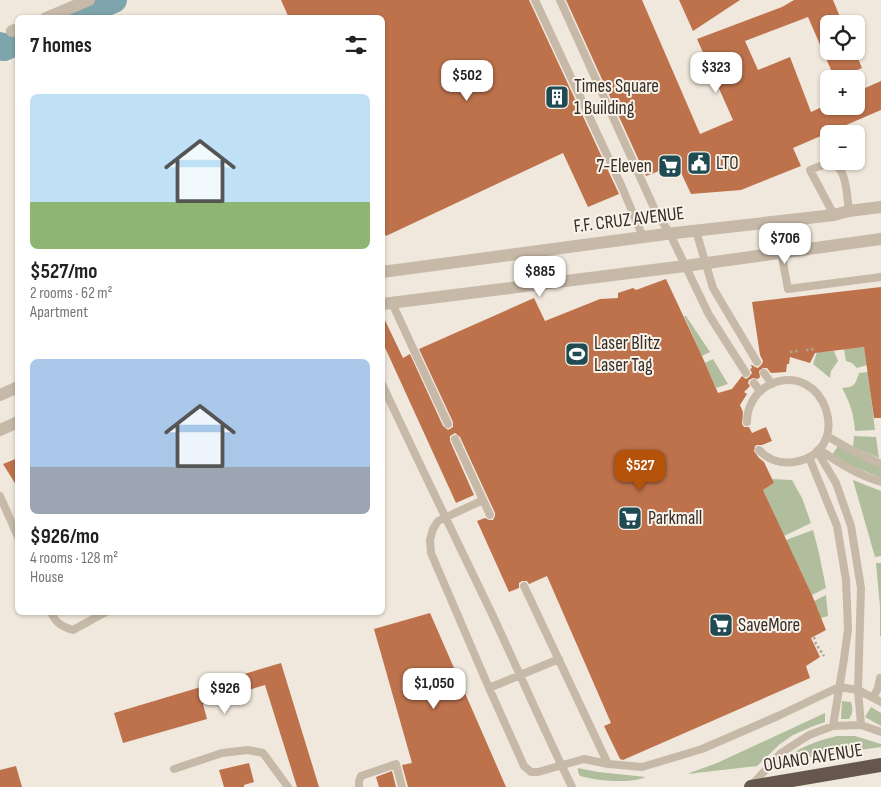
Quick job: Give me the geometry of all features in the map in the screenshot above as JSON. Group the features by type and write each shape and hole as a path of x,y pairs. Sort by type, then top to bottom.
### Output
{"highway":[{"name":"OUANO AVENUE","path":"751,787 881,766"}],"street":[{"path":"53,15 89,0"},
{"name":"F.F. CRUZ AVENUE","path":"385,272 643,237 834,215 881,207"},
{"path":"387,304 881,239"},
{"path":"0,395 15,388"},
{"path":"0,430 15,423"}],"lane":[{"path":"535,0 622,187 643,237"},
{"path":"560,0 655,210 670,234 709,315 746,373"},
{"path":"834,215 810,170 828,164 840,168 843,174 849,211"},
{"path":"696,231 713,288 757,362"},
{"path":"781,252 788,289 881,277"},
{"path":"387,304 448,424"},
{"path":"764,373 772,384"},
{"path":"747,422 749,407 754,398 760,391 781,381 800,382 809,386 822,399 827,408 829,417 827,436 818,450 809,457 799,461 780,462 759,450"},
{"path":"754,383 760,391"},
{"path":"385,390 572,787"},
{"path":"827,436 881,464"},
{"path":"455,439 490,515"},
{"path":"818,450 850,469 881,482"},
{"path":"818,450 836,483 850,526 861,588 858,690 861,725"},
{"path":"809,457 837,526 846,580 848,629 832,726"},
{"path":"0,496 15,530"},
{"path":"483,500 438,521 433,529 430,540 431,553 488,688 524,766 531,772 538,772 584,758 608,764 642,767 702,749 839,687 858,690 881,702"},
{"path":"524,586 608,764"},
{"path":"52,615 61,626 73,630 100,615"},
{"path":"488,688 558,659"},
{"path":"873,698 880,678"},
{"path":"751,787 781,753 808,735 832,726 861,725 881,732"},
{"path":"174,769 222,753 248,750 263,753 288,787"},
{"path":"359,787 361,776 396,764 402,787"}],"path":[{"path":"806,350 814,349"},
{"path":"790,352 798,351"},
{"path":"814,636 816,644 824,656"}],"green space":[{"path":"684,316 686,316 710,352 702,356"},
{"path":"864,347 867,365 857,368 852,363 846,361 844,349"},
{"path":"834,351 838,361 831,371 830,378 813,364 817,352"},
{"path":"713,359 728,384 716,388 705,363"},
{"path":"868,372 875,430 855,431 851,409 842,388 854,385 859,373"},
{"path":"854,436 876,437 879,458 853,447"},
{"path":"838,446 881,466 881,478 847,464 832,455"},
{"path":"772,479 792,480 802,498 811,523 784,536 763,490 774,483"},
{"path":"853,480 881,491 881,556 875,557"},
{"path":"813,530 826,588 812,595 786,540"},
{"path":"876,563 881,563 881,636 880,636 880,607"},
{"path":"826,595 828,616 821,618 814,601"},
{"path":"842,701 851,702 852,711 849,719 841,719"},
{"path":"871,707 881,713 881,726 865,717"},
{"path":"825,713 825,722 793,735 780,744 757,766 687,774 717,763"},
{"path":"837,736 855,736 881,744 881,747 782,761 808,745"},
{"path":"578,768 646,777 631,781 596,779 580,776"}],"building":[{"path":"281,0 529,0 619,194 588,207 563,153 386,236 385,15 288,15"},
{"path":"566,0 642,0 700,134 733,120 697,39 782,7 794,0 833,0 839,15 820,15 820,45 808,17 745,41 758,70 790,57 811,112 820,108 820,115 865,115 865,88 881,81 881,110 846,125 820,125 820,136 793,148 801,166 741,190 691,194 677,164 646,176"},
{"path":"679,0 740,0 693,31"},
{"path":"827,60 859,60 862,68 857,70 831,70"},
{"name":"Parkmall","path":"666,279 718,393 732,389 742,376 746,379 749,377 752,373 751,365 758,368 762,364 752,302 881,287 881,418 874,418 864,347 815,353 810,363 790,357 786,372 771,373 767,368 763,368 759,371 760,377 758,379 753,378 749,380 750,386 744,392 747,394 740,405 743,412 742,424 744,427 749,427 752,433 766,427 772,441 755,446 754,451 764,462 774,483 763,490 812,595 826,630 811,638 820,657 806,666 810,678 623,760 620,759 604,726 611,723 547,576 529,584 527,581 522,581 519,583 519,588 509,592 477,521 485,518 493,520 495,513 460,437 455,433 450,436 450,441 474,495 456,503 385,348 385,320 403,358 410,354 443,426 448,430 453,427 453,422 419,349 534,298 545,321 600,299 618,298 618,293 633,288 636,290"},
{"path":"15,459 15,483 3,464"},
{"path":"430,613 506,787 408,787 402,765 412,763 374,629"},
{"path":"281,663 319,787 297,787 265,685 203,704 207,719 123,743 114,713"},
{"path":"249,763 254,782 244,785 244,787 224,787 219,770"},
{"path":"16,766 22,787 0,787 0,770"},
{"path":"392,771 396,787 379,787 376,777"}],"waterway":[{"path":"81,15 114,0"},
{"path":"0,45 4,48 15,43"}],"place":[{"name":"Times Square 1 Building","path":"557,97"},
{"name":"LTO","path":"699,163"},
{"name":"7-Eleven","path":"670,166"},
{"name":"Laser Blitz Laser Tag","path":"577,354"},
{"name":"Parkmall","path":"630,518"},
{"name":"SaveMore","path":"721,625"}]}
